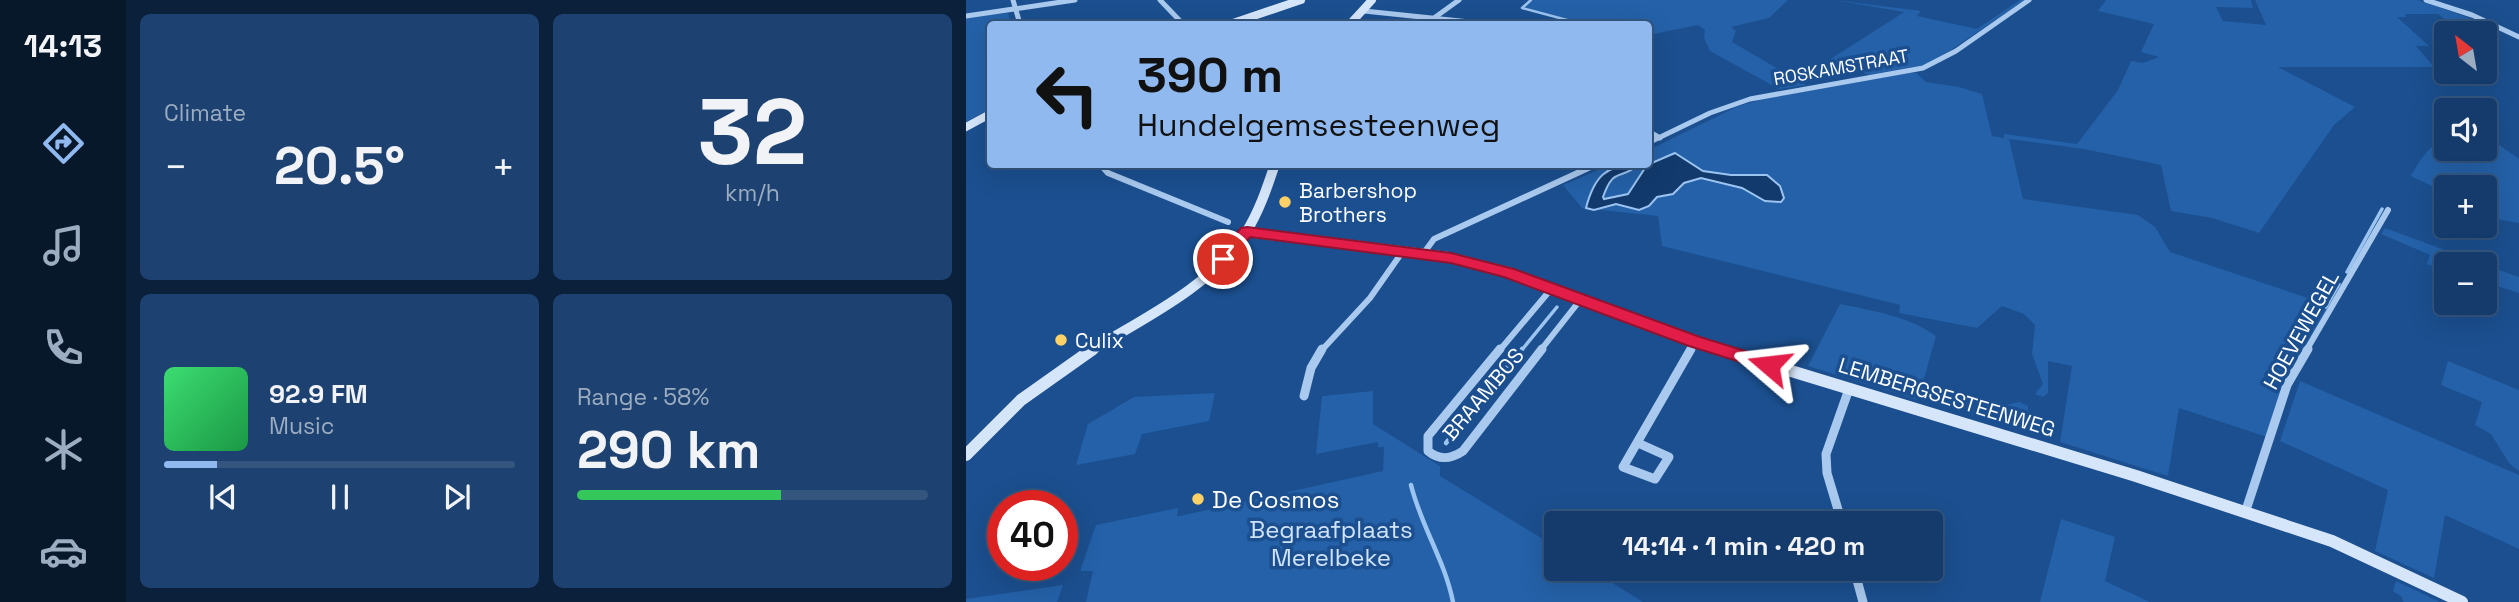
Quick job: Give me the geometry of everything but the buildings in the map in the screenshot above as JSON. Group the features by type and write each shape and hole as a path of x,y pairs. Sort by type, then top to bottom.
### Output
{"street":[{"path":"1008,1 1013,0 1019,21"},
{"path":"966,16 1075,0"},
{"path":"1160,0 1180,21"},
{"path":"1239,21 1301,0"},
{"path":"1353,21 1372,0"},
{"path":"1434,18 1459,0"},
{"name":"ROSKAMSTRAAT","path":"1652,141 1710,113 1750,99 1923,68 1956,51 2029,0"},
{"path":"2426,0 2476,17 2519,37"},
{"path":"1364,11 1462,21"},
{"path":"966,127 987,116"},
{"path":"1652,133 1660,138"},
{"path":"1104,168 1108,173 1228,222"},
{"path":"966,455 1001,418 1048,379 1198,282 1247,232 1260,208 1274,168"},
{"path":"1423,254 1434,239 1588,168"},
{"name":"HOEVEWEGEL","path":"2245,513 2287,385 2388,210"},
{"name":"LEMBERGSESTEENWEG","path":"1247,232 1476,263 1552,288 1695,342 2124,472 2332,541 2462,602"},
{"path":"1304,396 1305,380 1315,356 1331,336 1367,301 1403,251"},
{"name":"BRAAMBOS","path":"1552,288 1428,436 1428,452 1434,457 1444,459 1463,451 1581,299"},
{"path":"1638,443 1669,457 1655,479 1623,467 1695,342"},
{"path":"1838,511 1827,473 1826,454 1849,389"},
{"path":"1857,581 1863,602"}],"green space":[{"path":"1529,0 1788,0 1769,18 1731,27 1736,31 1732,42 1806,85 1779,89 1710,51 1704,38 1705,30 1698,25 1652,34 1652,21 1572,21 1525,8"},
{"path":"1834,0 1921,11 1917,16 1977,29 2020,0 2025,0 1939,58 1924,65 1869,75 1829,60 1904,12"},
{"path":"2106,0 2251,0 2253,8 2216,7 2223,21 2266,25 2255,0 2418,0 2478,21 2447,21 2438,14 2405,14 2406,17 2397,17 2429,46 2416,46 2434,67 2278,67 2355,107 2334,125 2259,233 2212,218 2171,211 2161,165 2084,149 2009,139 2023,199 2138,215 2155,227 2170,252 2329,305 2291,372 2267,437 2179,408 2168,476 2060,442 2072,366 2048,361 2048,393 2043,397 2035,394 2043,384 2032,354 2035,325 2024,314 2002,306 1977,328 1899,313 1900,305 1662,246 1658,216 1582,208 1563,185 1603,168 1652,168 1652,149 1736,107 1763,99 1908,73 1916,73 1926,82 1982,94 1992,136 2004,138 2004,134 2077,144 2118,90 2131,61 2143,63 2159,57 2141,52 2154,24 2098,11"},
{"path":"1008,13 1010,21 987,21 987,111 966,122 966,17"},
{"path":"2497,143 2519,159 2519,223 2497,218 2497,175 2434,175 2434,187 2411,176 2434,145 2434,161 2497,161"},
{"path":"2385,228 2450,252 2434,252 2434,266 2427,264 2430,255 2381,234"},
{"path":"2497,269 2519,277 2519,293 2497,286"},
{"path":"1840,304 1902,319 1936,336 1918,400 1808,366"},
{"path":"2448,361 2519,390 2519,471 2509,463 2491,434 2475,425 2482,402 2441,385"},
{"path":"2300,381 2519,475 2519,549 2445,515 2434,578 2375,551 2388,490 2280,441"},
{"name":"Begraafplaats Merelbeke","path":"1373,391 1373,424 1440,466 1440,476 1544,540 1544,581 1609,581 1643,602 1086,602 1093,571 1081,571 1081,568 1096,525 1178,508 1177,516 1180,516 1383,471 1384,447 1378,447 1378,442 1316,454 1322,396"},
{"path":"1215,393 1209,421 1142,434 1135,454 1076,465 1088,424 1134,397"},
{"path":"2019,402 2028,406 2028,417 2037,422 2034,429 2027,432 1969,414 1975,405 1994,408"},
{"path":"2061,519 2115,537 2105,581 2150,602 2040,602"},
{"path":"2396,581 2440,602 2403,602 2402,597 2393,591"},
{"path":"1063,585 1057,602 966,602 966,599"}],"shaded area":[{"path":"1675,153 1703,171 1731,175 1767,175 1780,186 1784,198 1781,202 1765,201 1742,188 1701,178 1684,183 1673,194 1657,197 1649,206 1639,210 1616,204 1594,210 1586,208 1593,188 1603,174 1615,168 1634,168 1614,177 1603,197 1604,199 1628,194 1645,168 1652,168 1652,163"}],"waterway":[{"path":"1531,0 1522,8 1571,21"},
{"path":"2347,272 2382,209"},
{"path":"2326,307 2339,284"},
{"path":"1521,351 1557,307"},
{"path":"1446,443 1522,349"},
{"path":"1411,485 1453,602"}],"place":[{"name":"Barbershop Brothers","path":"1285,202"},
{"name":"Culix","path":"1061,340"},
{"name":"De Cosmos","path":"1198,499"}],"route":[{"path":"1223,259 1247,232 1451,258 1508,272 1695,342 1769,365"}]}
